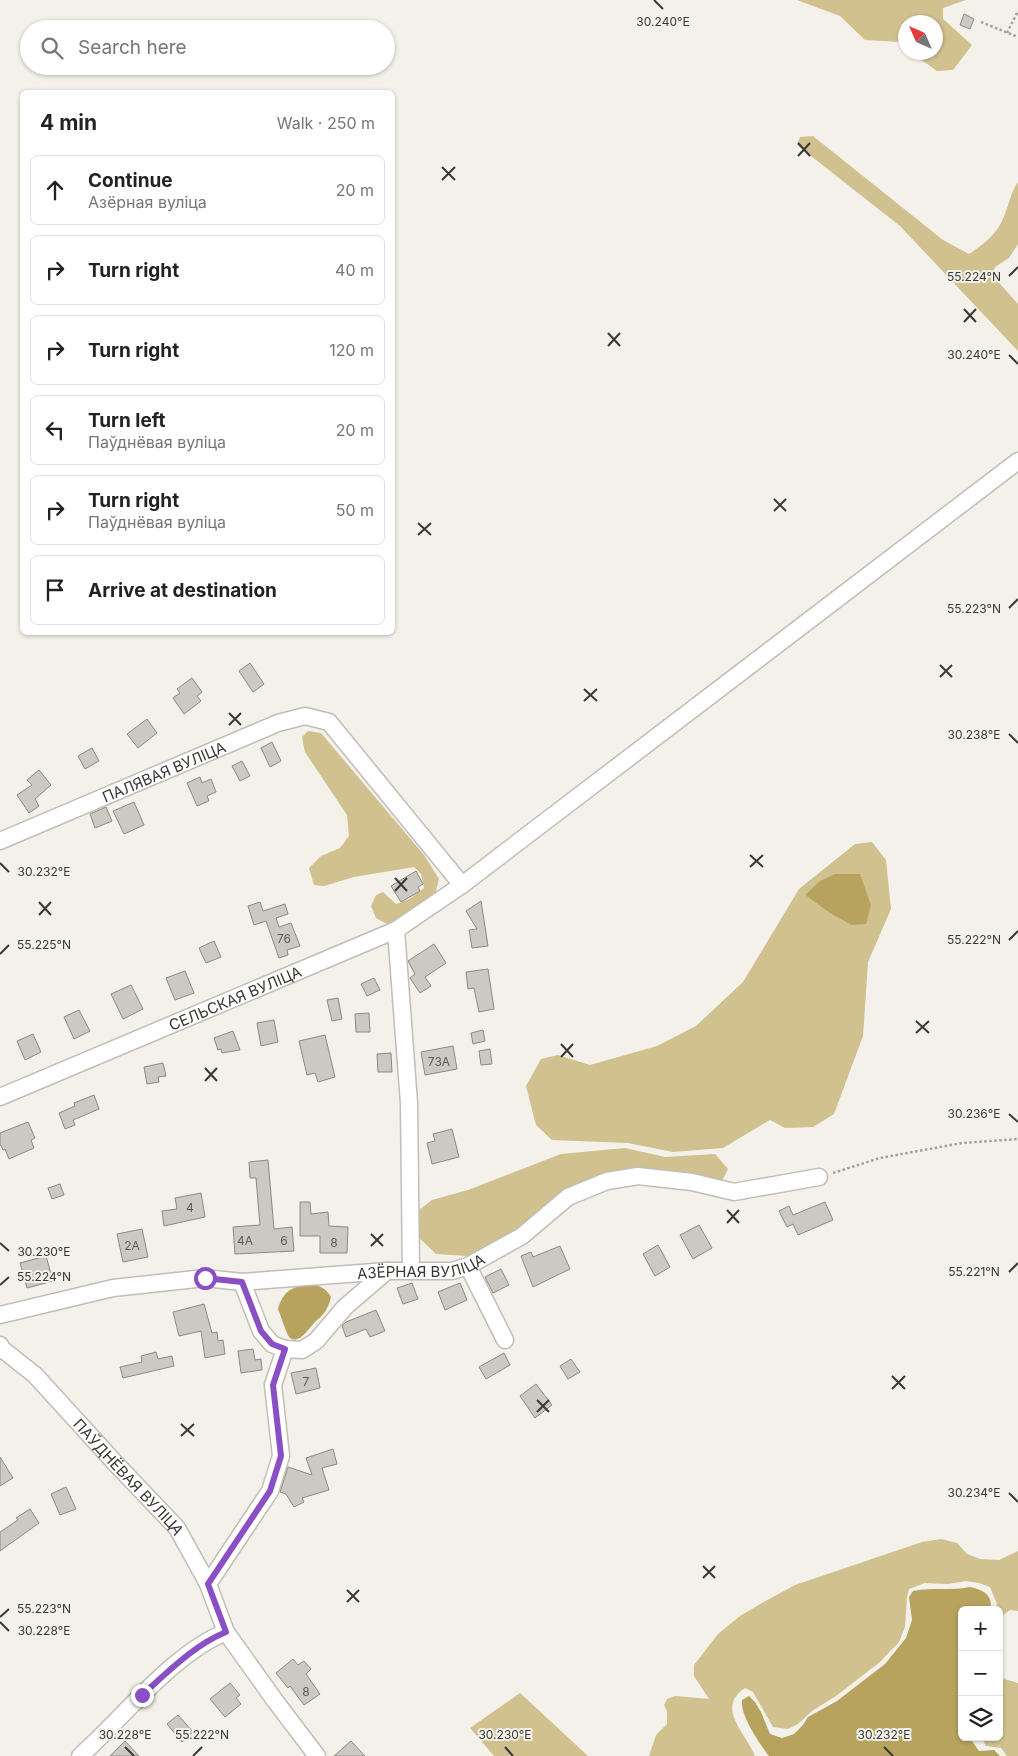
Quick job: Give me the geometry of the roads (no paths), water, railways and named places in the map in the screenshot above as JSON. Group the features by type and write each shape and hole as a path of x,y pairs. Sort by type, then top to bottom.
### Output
{"street":[{"name":"СЕЛЬСКАЯ ВУЛІЦА","path":"0,1097 396,930 462,885 1018,461"},
{"name":"ПАЛЯВАЯ ВУЛІЦА","path":"0,840 278,723 305,716 329,722 462,885"},
{"path":"396,930 410,1103 412,1271"},
{"name":"АЗЁРНАЯ ВУЛІЦА","path":"0,1315 113,1288 205,1278 242,1282 388,1271 452,1271 468,1266 522,1236 568,1198 607,1181 638,1176 692,1182 734,1192 818,1177"},
{"path":"468,1266 505,1340"},
{"path":"242,1282 261,1331 272,1344 285,1349 302,1350 316,1340 345,1307 388,1271"},
{"path":"208,1584 270,1491 281,1456 273,1385 285,1349"},
{"name":"ПАЎДНЁВАЯ ВУЛІЦА","path":"1,1351 35,1375 177,1528 208,1584 226,1632 316,1756"},
{"path":"80,1756 174,1666 210,1639 226,1632"}]}
